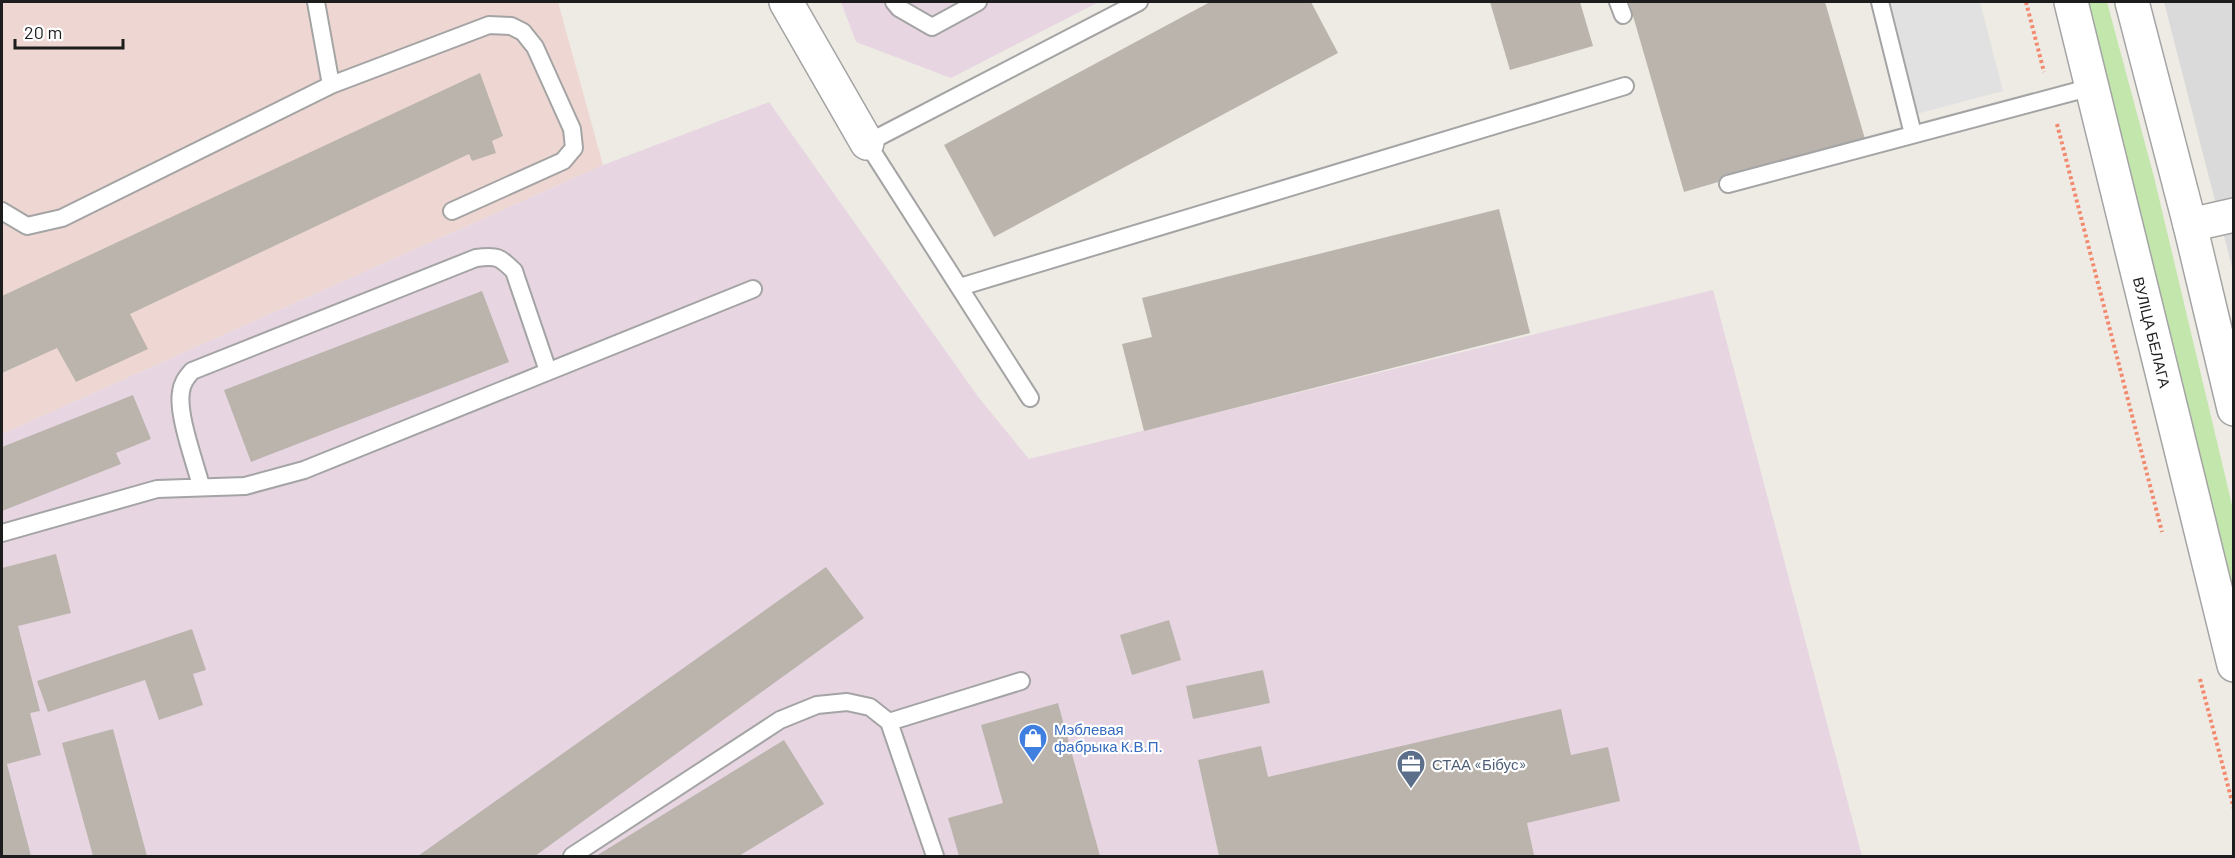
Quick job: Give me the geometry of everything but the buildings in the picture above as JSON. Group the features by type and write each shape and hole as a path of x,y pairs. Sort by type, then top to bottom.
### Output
{"street":[{"path":"786,2 867,143"},
{"name":"ВУЛІЦА БЕЛАГА","path":"2071,2 2234,665"},
{"path":"2132,2 2190,225 2234,409"},
{"path":"2190,225 2234,215"}],"lane":[{"path":"316,2 331,85"},
{"path":"894,2 899,8 932,27 978,2"},
{"path":"1030,398 867,143 1139,2"},
{"path":"1880,2 1913,134"},
{"path":"2,211 27,225 62,218 331,85 489,26 511,26 523,32 535,47 572,129 574,148 563,160 452,211"},
{"path":"960,287 1625,86"},
{"path":"1728,184 2092,87"},
{"path":"201,486 181,412 180,393 184,380 192,371 476,258 492,256 503,260 514,271 548,371"},
{"path":"2,533 157,489 244,486 304,470 753,289"},
{"path":"889,722 1021,681"},
{"path":"572,856 780,720 817,705 846,702 870,707 889,722 935,856"}],"path":[{"path":"2026,2 2046,81"},
{"path":"2054,113 2165,542"},
{"path":"2198,670 2234,809"}],"shaded area":[{"path":"2,2 558,2 603,165 2,434"},
{"path":"841,2 1099,2 951,78 856,42"},
{"path":"1886,2 1980,2 2003,91 1916,114"},
{"path":"2164,2 2233,2 2233,271"},
{"path":"769,102 979,398 1029,459 1713,290 1862,856 2,856 2,434 603,165"}],"green space":[{"path":"2085,2 2107,2 2154,177 2233,509 2233,614"}],"place":[{"name":"Мэблевая фабрыка К.В.П.","path":"1033,764"},
{"name":"СТАА «Бібус»","path":"1411,790"}]}
